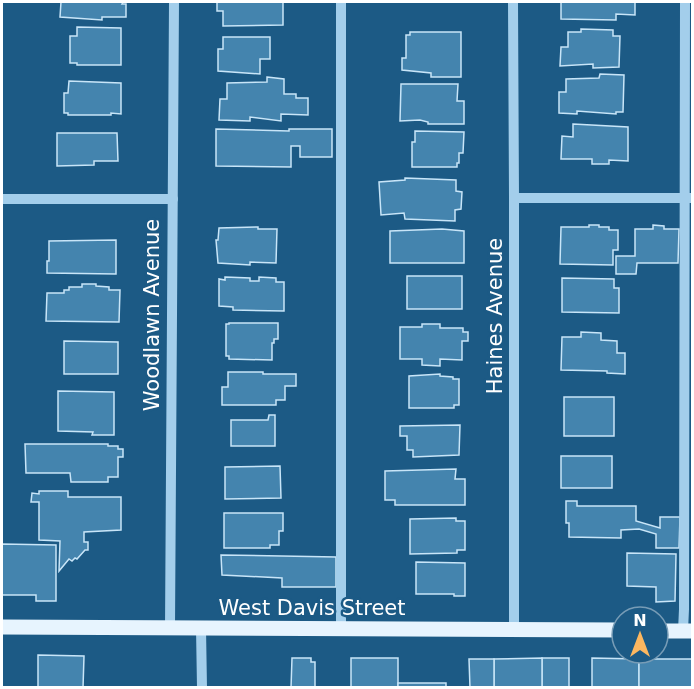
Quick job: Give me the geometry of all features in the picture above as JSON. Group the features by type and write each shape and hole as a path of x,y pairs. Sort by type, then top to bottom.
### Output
{"main road":[{"name":"West Davis Street","path":"2,627 610,630"},
{"path":"670,631 688,631"}],"street":[{"name":"Woodlawn Avenue","path":"170,628 174,2"},
{"path":"341,2 341,629"},
{"name":"Haines Avenue","path":"513,2 514,630"},
{"path":"685,2 688,198 688,631"},
{"path":"514,198 688,198"},
{"path":"2,199 173,200"},
{"path":"201,628 202,687"}],"building":[{"path":"61,2 123,2 122,4 126,4 126,17 102,17 102,20 60,17"},
{"path":"217,2 283,2 283,25 223,26 223,11 217,11"},
{"path":"561,2 635,2 635,15 616,14 616,20 561,19"},
{"path":"77,27 121,28 121,65 70,63 70,36 77,36"},
{"path":"581,29 613,30 613,36 620,36 619,67 593,68 593,64 560,66 561,47 568,47 568,32 581,32"},
{"path":"410,32 461,32 461,77 431,77 431,73 402,70 402,58 406,58 406,35 410,35"},
{"path":"223,37 270,37 270,59 260,59 260,74 218,71 218,49 223,49"},
{"path":"600,74 624,75 623,112 616,112 616,114 577,111 577,114 559,113 559,92 566,92 566,79 599,78"},
{"path":"267,77 284,79 284,94 296,94 296,98 308,98 308,115 281,114 281,121 250,117 250,121 219,120 220,99 227,99 227,83 267,82"},
{"path":"69,81 121,83 121,114 68,115 64,113 64,93 68,93"},
{"path":"401,84 458,84 457,101 464,101 464,124 428,124 420,120 400,121"},
{"path":"573,124 628,127 628,161 609,160 609,164 592,164 592,159 561,159 562,136 573,137"},
{"path":"216,129 289,131 289,129 332,129 332,157 300,157 300,146 291,146 291,167 216,166"},
{"path":"415,131 464,132 463,153 459,153 457,167 412,167 412,142 415,142"},
{"path":"57,133 117,133 118,161 94,161 94,165 57,166"},
{"path":"405,178 456,180 456,191 462,192 461,209 455,210 455,221 405,219 404,213 381,215 379,182 405,180"},
{"path":"589,225 618,230 618,250 613,250 613,265 560,264 561,227 589,227"},
{"path":"653,225 664,226 664,229 679,229 678,263 637,263 636,274 616,274 616,256 635,256 635,229 653,229"},
{"path":"258,227 258,229 277,229 276,263 250,262 250,265 218,263 216,240 218,240 219,228"},
{"path":"442,229 464,231 464,263 390,263 390,231"},
{"path":"116,240 116,274 47,273 49,241"},
{"path":"407,276 462,276 462,309 407,309"},
{"path":"225,277 250,278 250,281 259,281 259,277 276,278 276,282 284,282 284,311 233,310 233,307 219,306 219,279 225,280"},
{"path":"562,278 614,279 614,288 619,288 619,313 562,312"},
{"path":"82,284 96,284 96,286 109,287 109,290 120,290 119,322 46,321 47,293 64,293 64,290 69,290 69,287 82,287"},
{"path":"278,323 278,339 274,339 272,343 272,360 229,359 229,356 226,356 226,324"},
{"path":"422,324 440,324 440,328 463,328 463,332 468,332 468,341 462,341 462,360 440,359 440,366 422,365 422,359 400,359 400,327 422,327"},
{"path":"581,332 601,333 601,340 617,341 617,353 625,353 625,374 607,373 607,371 561,370 562,337 581,337"},
{"path":"64,341 118,342 118,374 64,374"},
{"path":"228,372 296,374 296,386 285,386 285,400 276,400 276,405 222,405 222,387 228,387"},
{"path":"440,374 440,376 459,379 459,405 454,405 454,408 409,408 409,376"},
{"path":"58,391 114,392 114,435 58,431"},
{"path":"564,397 614,397 614,436 564,436"},
{"path":"269,415 275,415 275,446 231,446 231,420 268,420"},
{"path":"460,425 459,455 413,457 413,450 407,450 407,436 400,436 400,426"},
{"path":"25,444 108,444 108,446 118,446 118,449 123,449 123,457 118,457 118,477 108,477 108,482 71,482 70,473 26,473"},
{"path":"561,456 612,456 612,488 561,488"},
{"path":"280,466 281,498 225,499 225,467"},
{"path":"456,469 455,479 465,479 465,505 395,505 395,500 385,500 385,471"},
{"path":"39,491 68,491 68,497 121,497 121,530 84,532 84,542 88,542 88,550 85,550 77,559 72,561 69,559 59,571 60,541 39,540 39,502 31,502 32,493 39,494"},
{"path":"566,501 577,501 577,506 636,506 636,521 660,528 660,517 680,517 679,548 656,548 656,534 639,529 621,530 621,538 569,537 569,523 566,523"},
{"path":"224,513 283,513 283,531 279,531 279,545 270,545 270,548 224,548"},
{"path":"456,518 456,521 465,521 465,550 457,550 457,553 410,554 410,519"},
{"path":"2,544 56,545 56,601 36,601 36,595 2,595"},
{"path":"627,553 676,554 675,601 656,602 656,587 627,586"},
{"path":"221,555 336,557 336,587 282,587 282,578 222,575"},
{"path":"416,562 465,563 465,596 416,594"},
{"path":"38,655 84,656 83,688 38,688"},
{"path":"292,658 311,658 311,662 315,662 315,688 291,688"},
{"path":"351,658 398,658 398,688 351,688"},
{"path":"542,658 569,658 569,688 542,688"},
{"path":"542,658 542,688 494,688 494,659"},
{"path":"592,658 610,658 610,665 639,665 639,688 592,688"},
{"path":"469,659 494,659 494,688 470,688"},
{"path":"670,659 692,659 692,688 639,688 639,665 670,665"},
{"path":"398,683 446,683 446,688 398,688"}]}
